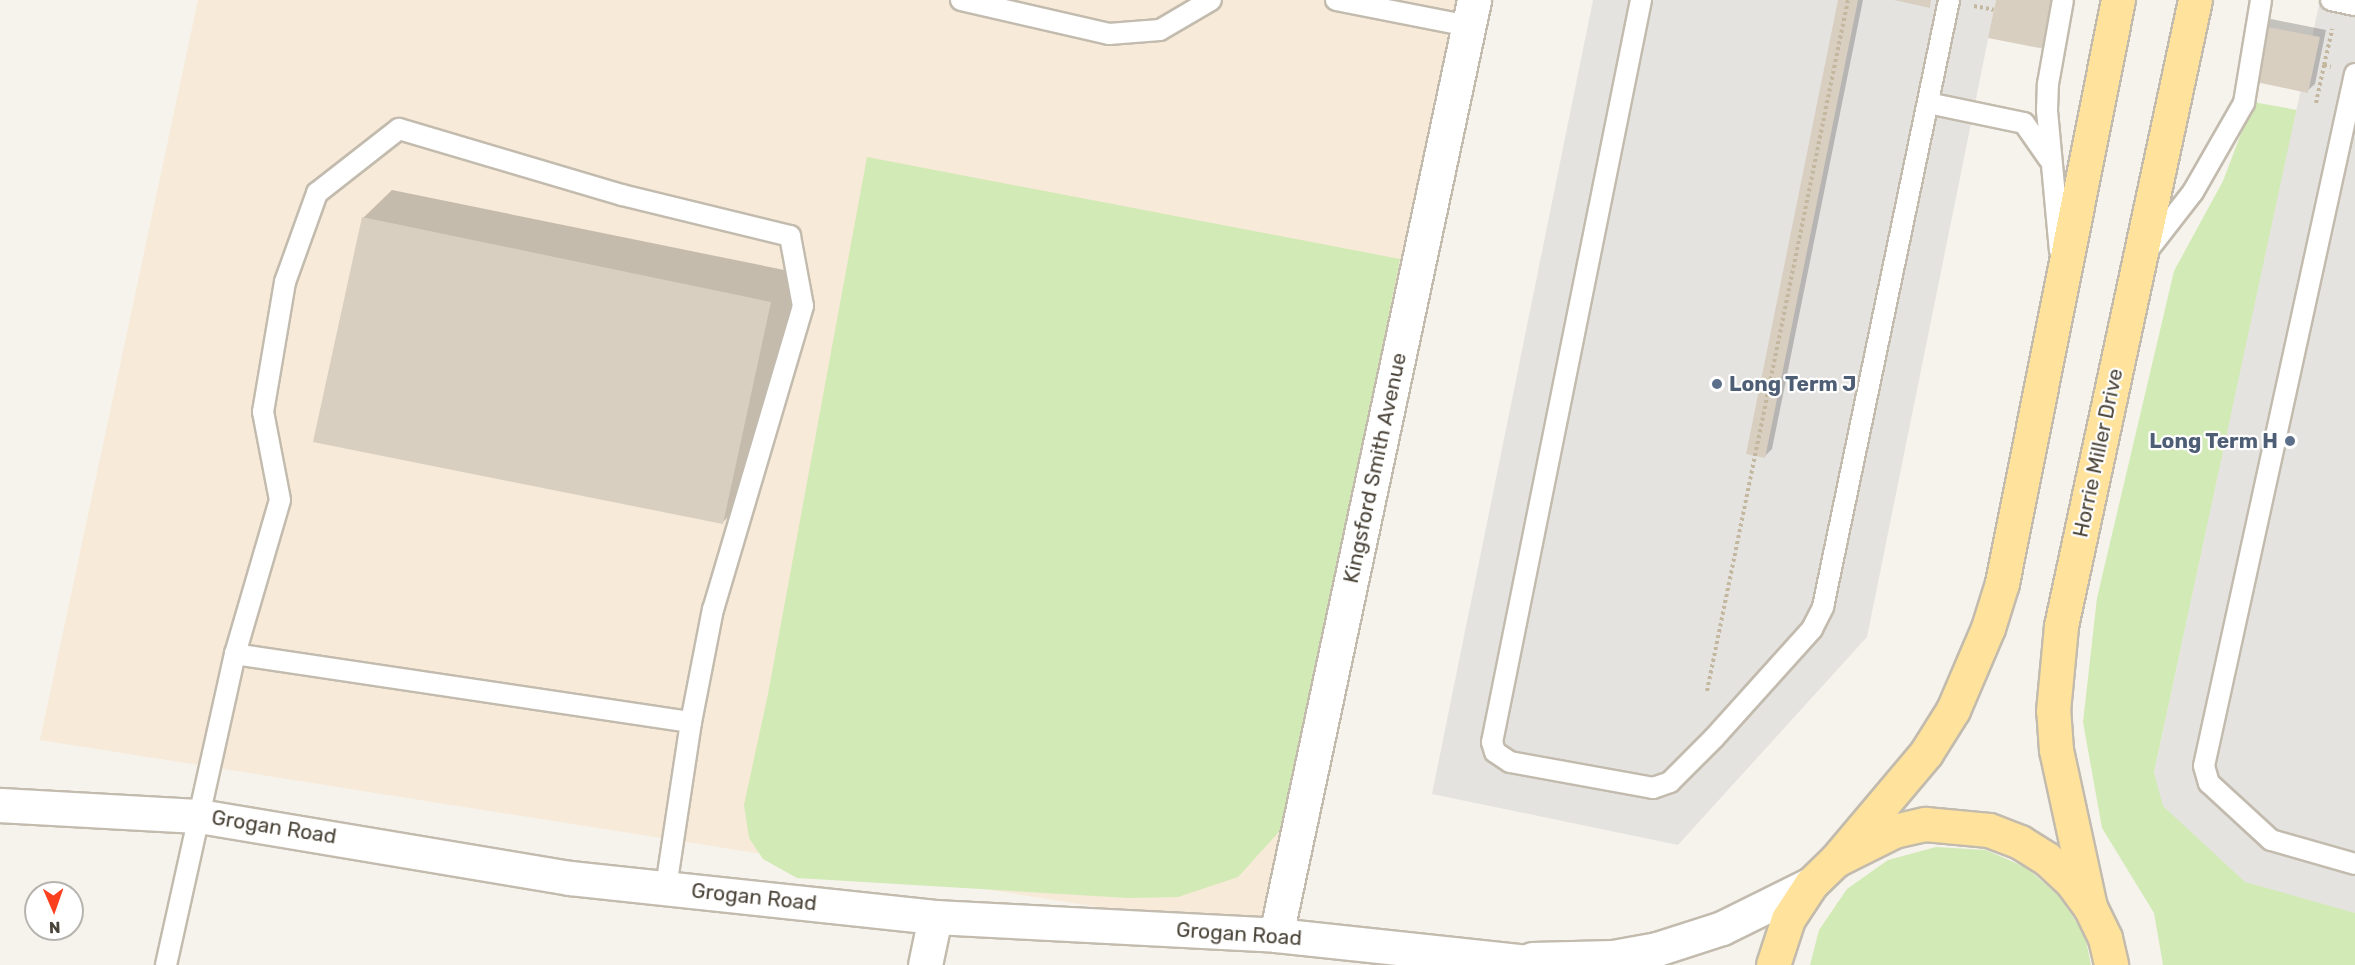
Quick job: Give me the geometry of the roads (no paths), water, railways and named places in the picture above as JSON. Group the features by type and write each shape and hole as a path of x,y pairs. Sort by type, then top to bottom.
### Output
{"main road":[{"path":"1773,965 1788,919 1811,884 1836,860 1926,753 1973,667 2002,583 2118,0"},
{"name":"Horrie Miller Drive","path":"2090,908 2060,783 2053,711 2061,626 2195,0"},
{"path":"1836,860 1893,831 1925,824 1989,830 2020,842 2047,859 2071,881 2090,908 2105,938 2111,965"}],"street":[{"name":"Kingsford Smith Avenue","path":"1276,935 1471,13"},
{"name":"Grogan Road","path":"0,805 199,816 570,878 935,917 1276,935 1555,965"},
{"name":"Grogan Road","path":"1512,959 1613,957 1657,949 1722,928 1811,884"},
{"path":"925,965 935,917"}],"lane":[{"path":"961,0 1110,34 1160,30 1211,0"},
{"path":"1336,0 1471,13"},
{"path":"1641,0 1492,732 1495,752 1510,762 1636,788 1653,788 1670,782 1714,738 1812,629 1832,578 1928,103 1957,2"},
{"path":"2063,0 2048,84 2049,159 2063,278"},
{"path":"2137,264 2193,192 2244,103 2260,0"},
{"path":"2331,0 2355,5"},
{"path":"2355,74 2204,766 2209,783 2271,840 2287,848 2355,864"},
{"path":"1928,103 2024,123 2049,159"},
{"path":"166,965 235,654 280,500 263,412 285,282 316,193 399,129 622,195 790,236 803,306 713,609 691,722 666,888"},
{"path":"235,654 691,722"}],"place":[{"name":"Long Term J","path":"1717,384"},
{"name":"Long Term H","path":"2290,441"}]}
